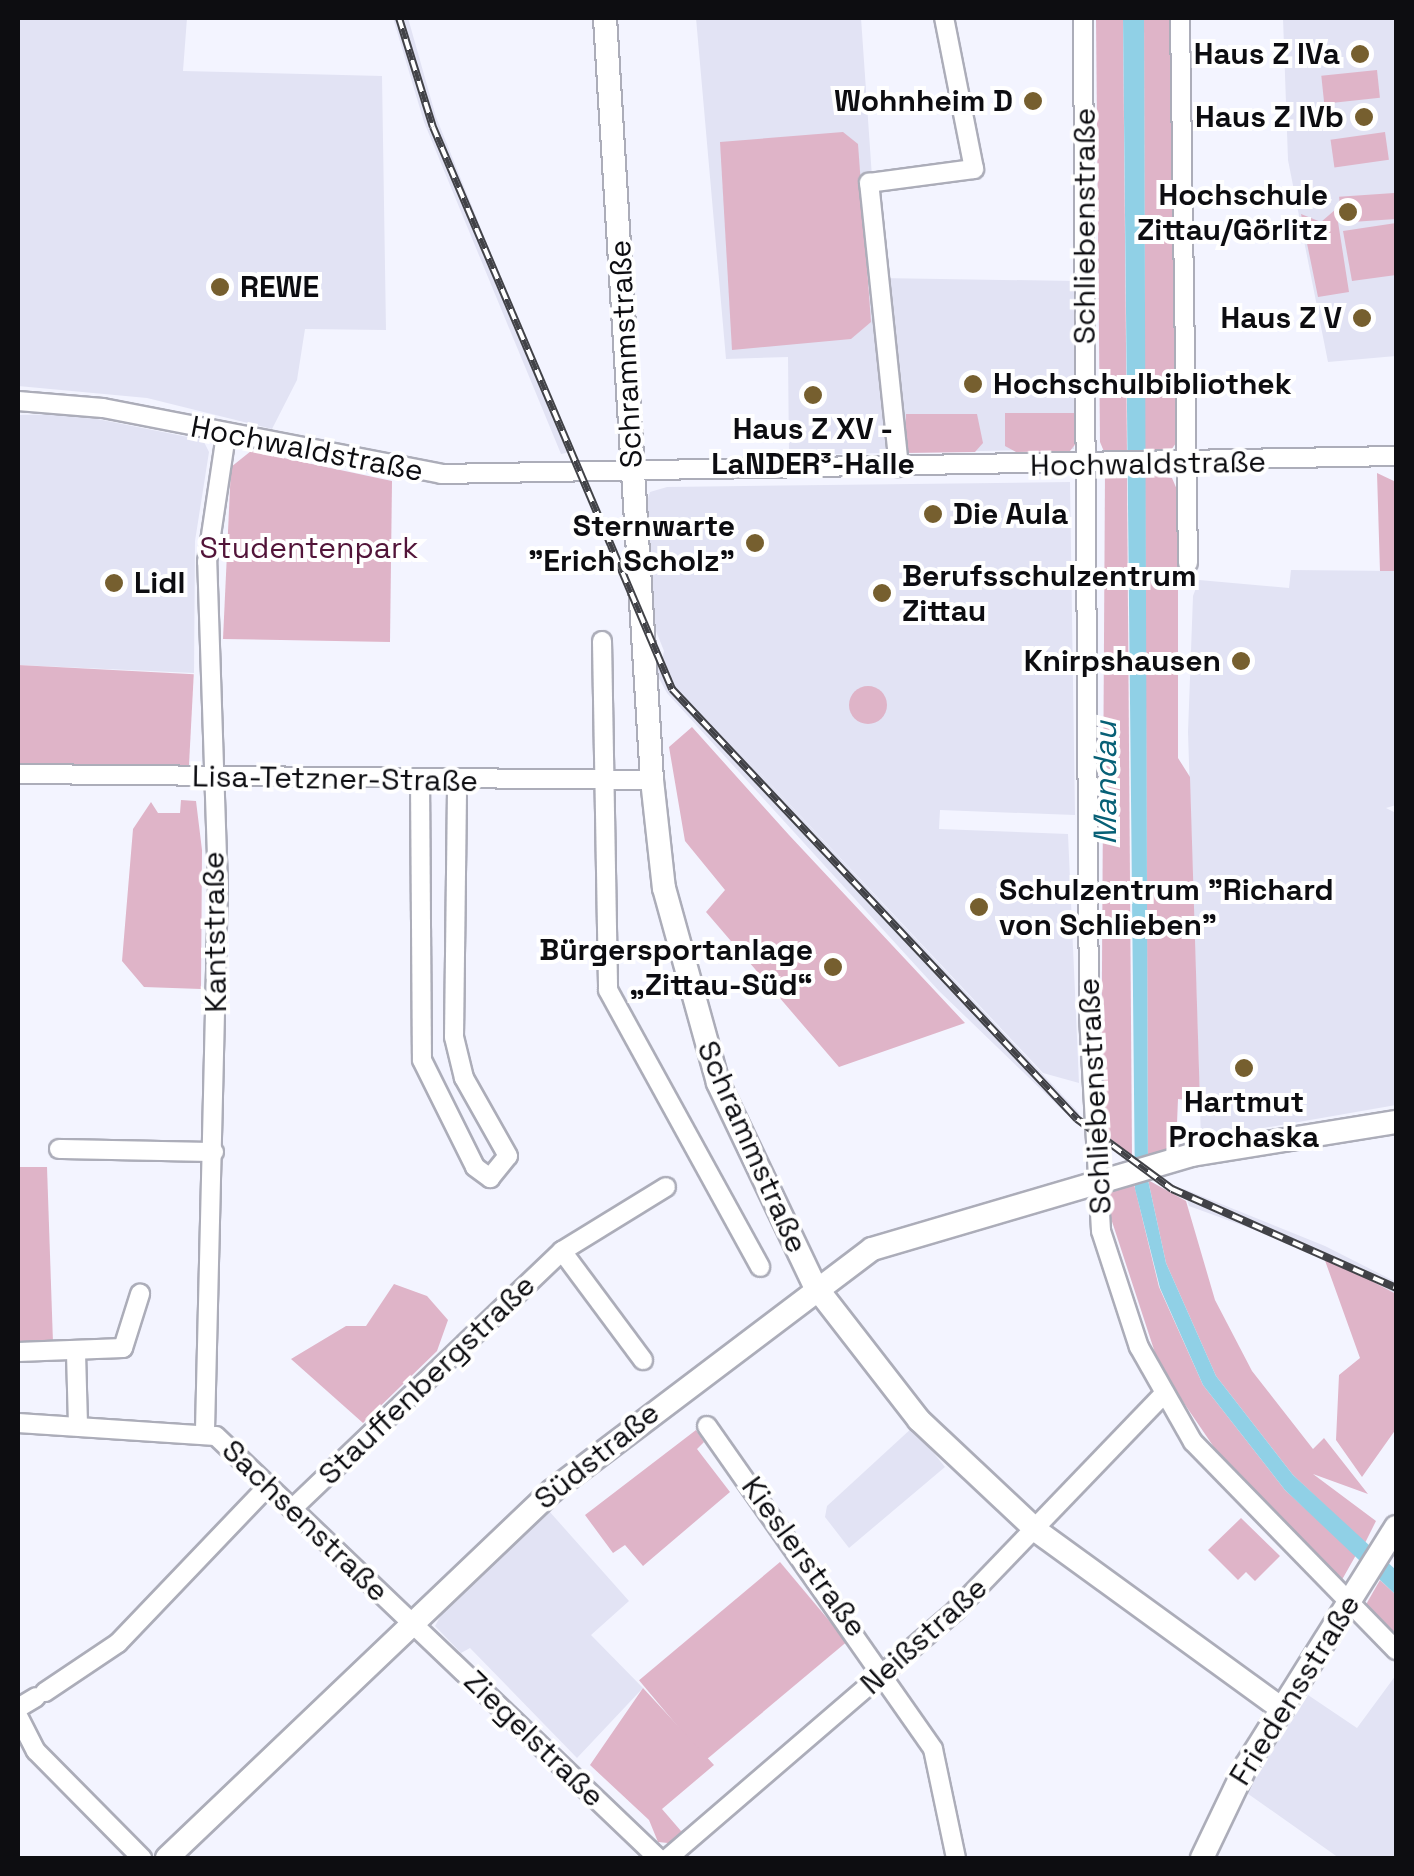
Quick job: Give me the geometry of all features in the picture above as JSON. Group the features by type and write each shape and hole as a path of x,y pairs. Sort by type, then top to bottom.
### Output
{"main road":[{"name":"Schrammstraße","path":"605,18 652,780 690,998 735,1123 814,1286 919,1420 1037,1530 1282,1710"},
{"name":"Südstraße","path":"167,1858 410,1620 552,1491 814,1286 914,1232 1178,1159 1396,1122"},
{"name":"Friedensstraße","path":"1202,1858 1282,1710 1395,1529"}],"street":[{"path":"899,467 869,183 974,169 944,18"},
{"name":"Schliebenstraße","path":"1083,18 1096,464 1099,1182 1121,1299 1163,1395 1227,1487 1351,1599 1396,1650"},
{"path":"1180,18 1188,562"},
{"name":"Hochwaldstraße","path":"18,401 103,408 417,473 1163,464 1396,456"},
{"name":"Kantstraße","path":"205,1430 218,887 209,777 208,562 226,435"},
{"path":"602,641 600,782 608,990 760,1267"},
{"name":"Lisa-Tetzner-Straße","path":"18,774 652,780"},
{"path":"420,780 422,1060 476,1168 490,1178 508,1156 464,1078 454,1037 457,781"},
{"path":"59,1149 214,1152"},
{"name":"Stauffenbergstraße","path":"292,1509 562,1251 666,1187"},
{"name":"Stauffenbergstraße","path":"562,1251 644,1360"},
{"path":"18,1352 122,1348 140,1294"},
{"path":"76,1352 78,1425"},
{"name":"Neißstraße","path":"668,1858 885,1671 1037,1530 1163,1395"},
{"name":"Sachsenstraße","path":"18,1423 205,1430 410,1620"},
{"name":"Kieslerstraße","path":"707,1426 885,1671 943,1776 956,1858"},
{"path":"18,1708 118,1643 268,1486"},
{"name":"Ziegelstraße","path":"410,1620 658,1858"},
{"path":"18,1716 36,1750 142,1858"},
{"path":"18,1762 36,1750"}],"shaded area":[{"path":"18,18 187,18 183,71 382,76 386,330 305,329 297,380 272,429 147,398 18,386"},
{"path":"393,18 408,18 436,117 571,452 561,454 424,122"},
{"name":"Hochschule Zittau/Görlitz","path":"696,18 861,18 879,278 1074,281 1074,449 789,455 788,357 726,359"},
{"name":"Hochschule Zittau/Görlitz","path":"1283,18 1396,18 1396,356 1328,362 1288,160"},
{"path":"72,414 203,440 209,452 195,541 194,673 18,665 18,415"},
{"path":"1070,482 1075,815 940,810 939,829 1068,834 1079,1083 1043,1073 698,707 1079,1113 1077,1124 939,991 667,693 650,662 650,640 662,661 664,651 650,616 645,508 650,492 667,487"},
{"path":"1291,570 1396,571 1396,805 1386,808 1396,813 1396,1105 1201,1139 1188,732 1193,596 1199,580 1289,588"},
{"path":"1184,1189 1325,1246 1396,1282 1396,1294 1323,1255 1189,1206"},
{"path":"913,1427 945,1467 849,1548 825,1517 827,1506"},
{"path":"549,1511 629,1601 591,1635 643,1688 577,1758 470,1648 461,1653 435,1626 447,1604"},
{"path":"1396,1675 1396,1858 1339,1858 1244,1791 1308,1695 1357,1728"}],"green space":[{"path":"1096,18 1123,18 1127,454 1105,454 1100,442"},
{"path":"1144,18 1174,18 1176,443 1169,453 1145,454"},
{"path":"1377,70 1380,98 1324,104 1321,76"},
{"path":"843,132 858,144 871,322 851,339 732,350 720,142"},
{"path":"1385,132 1389,160 1334,167 1331,140"},
{"path":"1394,193 1396,219 1341,223 1339,197"},
{"path":"1336,209 1349,292 1318,297 1301,214 1321,222"},
{"path":"1396,223 1396,275 1352,281 1343,231"},
{"path":"1005,413 1076,413 1077,442 1070,451 1016,452 1005,446"},
{"path":"906,414 977,414 983,443 975,452 904,453"},
{"name":"Studentenpark","path":"251,451 392,481 390,642 223,639 231,467"},
{"path":"1377,473 1396,482 1396,571 1380,571"},
{"path":"1105,474 1127,474 1132,1156 1101,1131"},
{"path":"1145,474 1172,478 1178,492 1178,758 1190,777 1200,1102 1178,1099 1176,1148 1148,1156"},
{"path":"18,665 194,674 188,776 18,767"},
{"path":"868,686 881,692 887,705 881,718 868,724 855,718 849,705 855,692"},
{"name":"Bürgersportanlage „Zittau-Süd“","path":"692,727 965,1023 839,1067 706,912 725,890 685,841 669,747"},
{"path":"181,800 196,801 202,850 201,989 144,987 122,961 133,829 151,802 158,813 180,813"},
{"path":"18,1167 47,1167 53,1343 18,1342"},
{"path":"1148,1180 1186,1201 1215,1300 1252,1371 1313,1449 1324,1438 1368,1494 1313,1474 1376,1521 1365,1543 1293,1475 1216,1376 1166,1263"},
{"path":"1134,1184 1159,1287 1203,1385 1285,1490 1356,1555 1339,1585 1237,1481 1160,1368 1103,1194"},
{"path":"1323,1255 1396,1294 1396,1429 1362,1477 1336,1440 1339,1375 1360,1358"},
{"path":"394,1284 427,1296 448,1320 437,1351 363,1423 291,1359 346,1326 366,1326"},
{"path":"696,1430 704,1442 697,1449 730,1492 643,1566 625,1545 613,1553 585,1515"},
{"path":"1241,1518 1280,1556 1255,1581 1246,1572 1238,1580 1208,1550"},
{"path":"780,1562 847,1642 706,1760 639,1680"},
{"path":"1380,1580 1396,1595 1396,1638 1364,1608"},
{"path":"643,1688 714,1765 662,1809 681,1831 712,1814 678,1844 658,1842 649,1820 590,1765"}],"water":[{"path":"1123,18 1144,18 1148,1180 1166,1263 1216,1376 1293,1475 1396,1570 1396,1595 1285,1490 1203,1385 1160,1288 1135,1189"}],"railway":[{"path":"399,18 433,127 672,689 1077,1119 1172,1189 1396,1288"}],"place":[{"name":"Haus Z IVa","path":"1360,54"},
{"name":"Wohnheim D","path":"1033,101"},
{"name":"Haus Z IVb","path":"1364,117"},
{"name":"Hochschule Zittau/Görlitz","path":"1348,212"},
{"name":"REWE","path":"220,287"},
{"name":"Haus Z V","path":"1362,318"},
{"name":"Hochschulbibliothek","path":"973,384"},
{"name":"Haus Z XV - LaNDER³-Halle","path":"813,395"},
{"name":"Die Aula","path":"933,514"},
{"name":"Sternwarte \"Erich Scholz\"","path":"755,543"},
{"name":"Lidl","path":"114,583"},
{"name":"Berufsschulzentrum Zittau","path":"882,593"},
{"name":"Knirpshausen","path":"1241,661"},
{"name":"Schulzentrum \"Richard von Schlieben\"","path":"979,907"},
{"name":"Bürgersportanlage „Zittau-Süd“","path":"833,967"},
{"name":"Hartmut Prochaska","path":"1244,1068"}],"water label":[{"name":"Mandau","path":"1105,783"}]}
